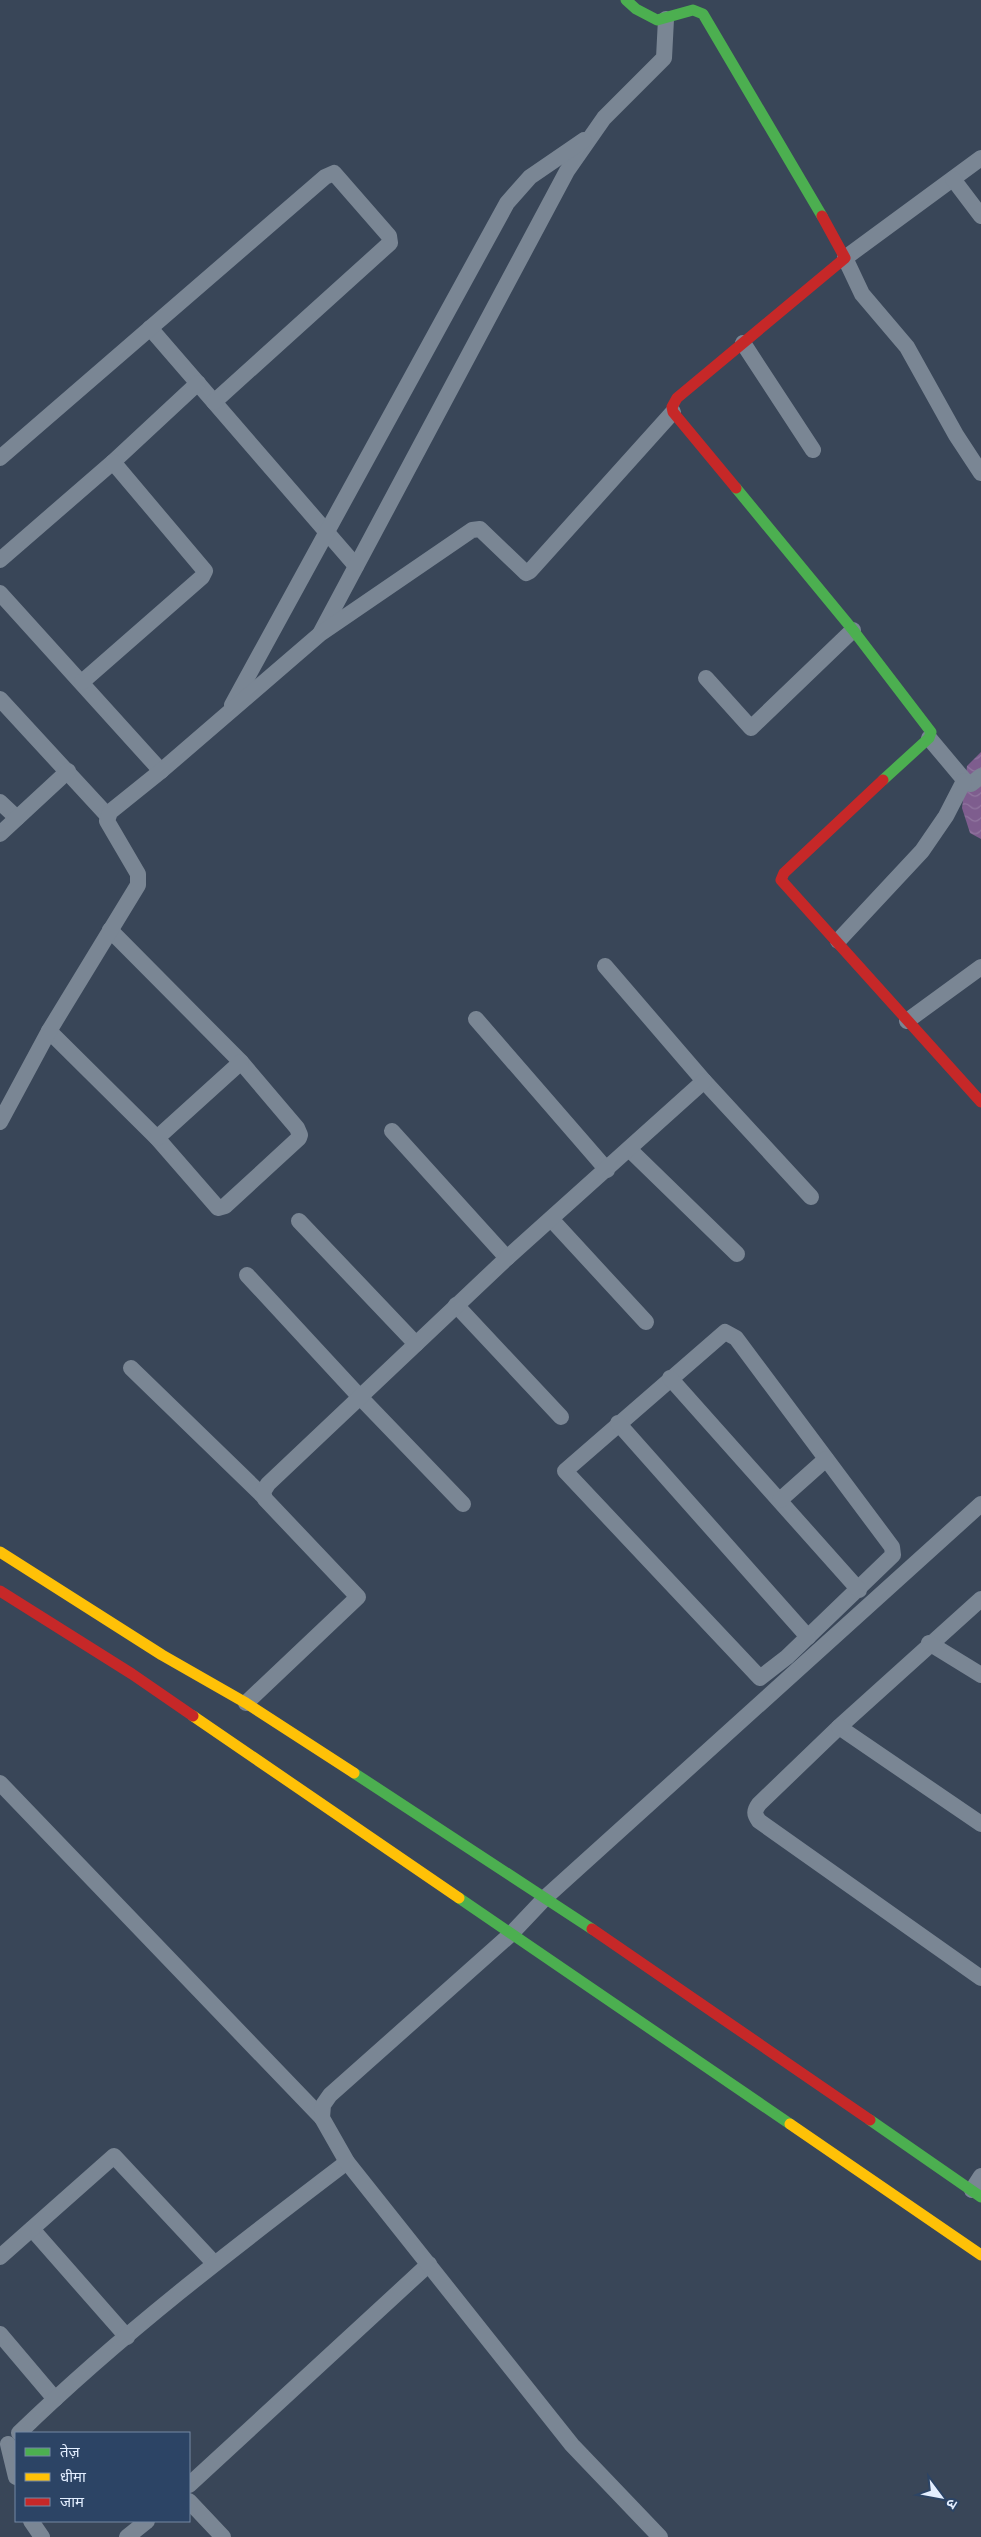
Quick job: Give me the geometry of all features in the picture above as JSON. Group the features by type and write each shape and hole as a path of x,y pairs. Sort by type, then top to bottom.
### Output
{"main road":[{"path":"626,0 644,14 657,20 693,10 703,14 844,253 845,258 677,398 672,407 673,412 853,630 930,731 929,738 782,875 783,883 838,941 907,1021 981,1102"},
{"path":"0,1552 162,1655 246,1703 546,1897 978,2188"},
{"path":"0,1591 132,1674 981,2255"}],"street":[{"path":"320,634 567,171 593,133 616,106 664,58 666,19"},
{"path":"226,716 507,203 530,177 593,133"},
{"path":"981,158 845,258 862,294 907,347 956,435 981,474"},
{"path":"0,458 328,174 334,173 389,236 391,241 214,402"},
{"path":"953,179 981,216"},
{"path":"150,328 356,566"},
{"path":"744,344 814,450"},
{"path":"0,560 113,462 198,383"},
{"path":"107,815 161,772 320,634 475,528 480,529 526,573 529,572 673,412"},
{"path":"82,682 202,576 205,571 113,462"},
{"path":"0,593 161,772"},
{"path":"706,678 751,728 853,630"},
{"path":"0,699 107,815 107,821 140,881 48,1031 0,1122"},
{"path":"929,738 964,781 970,784 981,776"},
{"path":"0,834 68,771"},
{"path":"838,941 922,851 946,816 964,781"},
{"path":"0,802 17,818"},
{"path":"48,1031 157,1138 220,1208 300,1136 297,1128 241,1062 110,930"},
{"path":"605,966 704,1081 811,1197"},
{"path":"907,1021 981,967"},
{"path":"476,1019 607,1170"},
{"path":"157,1138 241,1062"},
{"path":"264,1496 268,1484 359,1396 507,1258 630,1150 704,1081"},
{"path":"392,1131 507,1258"},
{"path":"630,1150 737,1254"},
{"path":"551,1219 646,1322"},
{"path":"299,1221 416,1344"},
{"path":"247,1275 359,1396 463,1504"},
{"path":"456,1305 561,1417"},
{"path":"729,1332 736,1338 892,1547 893,1556 808,1637 792,1664 762,1678 758,1677 565,1470 670,1378 722,1333 729,1332"},
{"path":"131,1368 264,1496 358,1597 246,1703"},
{"path":"670,1378 858,1590"},
{"path":"618,1423 808,1637"},
{"path":"780,1500 826,1459"},
{"path":"322,2118 323,2105 330,2096 511,1934 546,1897 792,1664 981,1504"},
{"path":"981,1599 929,1643 838,1727 755,1809 755,1815 759,1821 981,1978"},
{"path":"929,1643 981,1676"},
{"path":"838,1727 981,1824"},
{"path":"0,1783 322,2118 347,2162 572,2445 660,2537"},
{"path":"0,2257 114,2156 214,2263"},
{"path":"20,2432 55,2399 214,2263 347,2162"},
{"path":"32,2230 127,2337"},
{"path":"190,2484 429,2264"},
{"path":"0,2334 55,2399"},
{"path":"11,2441 15,2470"},
{"path":"190,2502 223,2537"},
{"path":"33,2522 42,2537"},
{"path":"127,2537 146,2522"}],"water":[{"path":"981,752 981,839 970,833 962,808 967,766"}],"traffic: fast":[{"path":"626,0 636,9 657,20 693,10 703,14 822,216"},
{"path":"736,488 853,630 931,732 929,738 883,780"},
{"path":"354,1773 592,1929"},
{"path":"459,1898 790,2124"},
{"path":"870,2120 981,2197"}],"traffic: slow":[{"path":"0,1552 162,1655 246,1703 354,1773"},
{"path":"193,1716 459,1898"},
{"path":"790,2124 981,2255"}],"traffic: jam":[{"path":"736,488 673,412 672,407 677,398 845,258 822,216"},
{"path":"883,780 784,873 781,880 981,1102"},
{"path":"0,1591 132,1674 193,1716"},
{"path":"592,1929 870,2120"}]}
